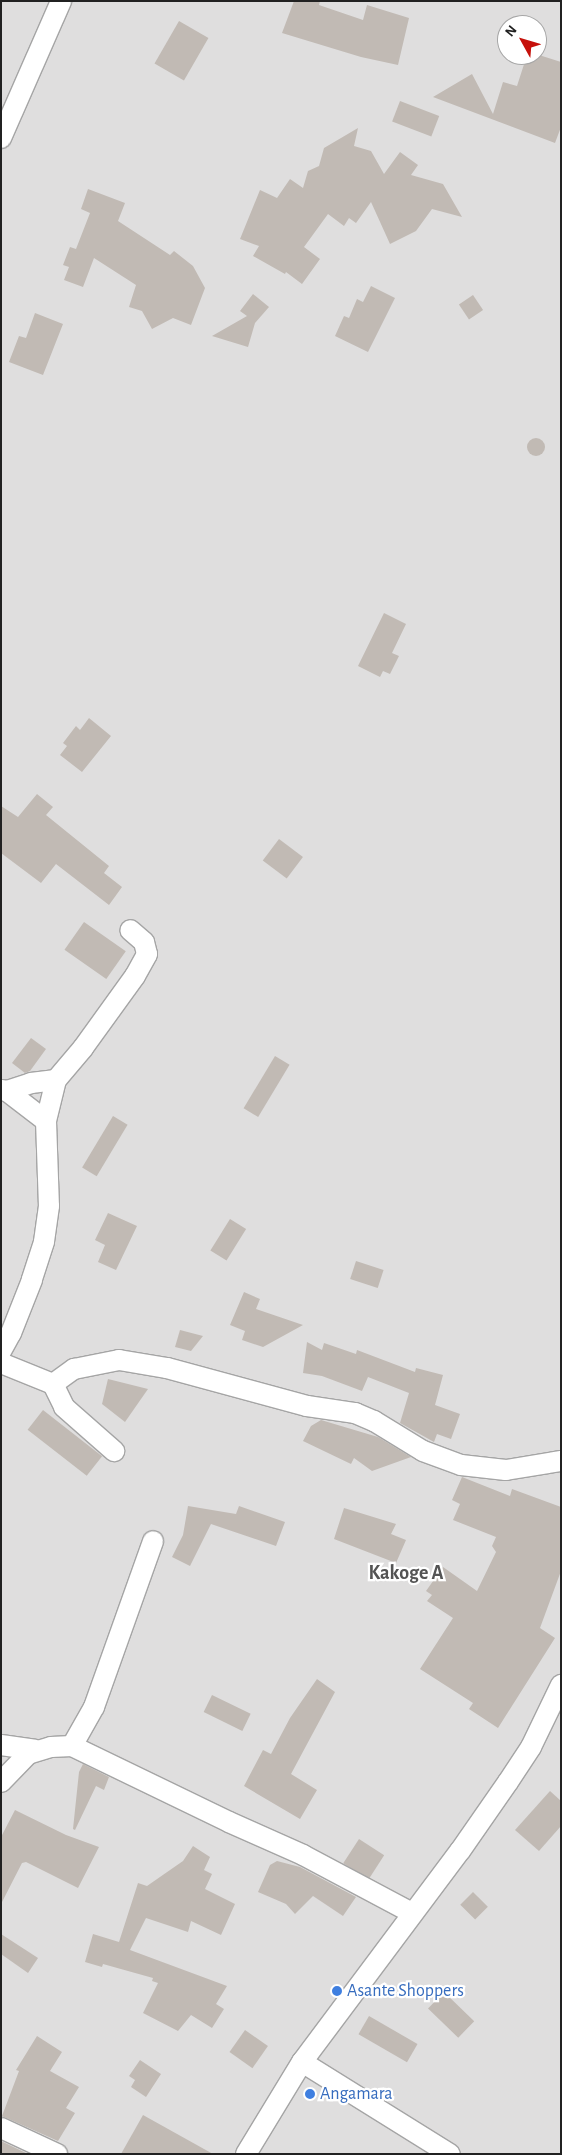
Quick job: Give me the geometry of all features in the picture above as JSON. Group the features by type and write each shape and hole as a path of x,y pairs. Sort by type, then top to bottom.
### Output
{"street":[{"path":"1,138 60,1"},
{"path":"1,1351 11,1333 44,1242 49,1206 46,1121 56,1080 83,1048 135,976 147,954 144,942 130,930"},
{"path":"4,1090 32,1083 56,1080"},
{"path":"4,1090 46,1121"},
{"path":"53,1384 74,1370 119,1360 167,1368 307,1406 354,1413 374,1421 423,1451 461,1465 506,1470 561,1461"},
{"path":"1,1363 53,1384 64,1407 114,1451"},
{"path":"72,1746 94,1707 153,1541"},
{"path":"246,2154 302,2062 460,1851 508,1782 531,1747 561,1684"},
{"path":"1,1746 35,1750 72,1746 303,1855 412,1913"},
{"path":"1,1782 28,1754 35,1750"},
{"path":"302,2062 450,2154"},
{"path":"1,2128 57,2154"}],"shaded area":[{"path":"1,1 561,1 561,2154 1,2154"}],"building":[{"path":"294,1 320,1 319,5 363,20 367,5 409,18 398,65 361,57 282,33"},
{"path":"179,21 208,38 184,80 154,63"},
{"path":"547,58 561,62 561,127 555,143 433,97 472,74 493,114 503,82 517,86 524,65 547,65"},
{"path":"400,101 439,116 431,137 392,122"},
{"path":"358,128 354,146 371,151 384,174 400,152 418,165 411,175 443,184 462,217 432,209 416,231 390,244 371,202 356,223 349,218 344,226 328,214 304,247 320,259 302,284 286,272 285,274 253,256 259,246 240,239 260,190 277,198 290,179 303,188 308,171 319,166 324,148"},
{"path":"88,189 125,203 118,221 170,255 174,251 193,266 205,288 191,325 173,318 152,329 142,311 129,307 136,285 94,258 83,287 64,280 69,267 63,265 70,247 76,249 90,213 81,209"},
{"path":"371,286 395,298 368,352 335,336 344,316 349,318 357,299 363,302"},
{"path":"253,294 269,307 255,323 248,347 212,336 247,316 240,311"},
{"path":"473,295 483,310 469,319 459,305"},
{"path":"35,313 63,324 43,375 9,362 19,336 26,338"},
{"path":"536,438 542,441 545,447 542,453 536,456 530,453 527,447 530,441"},
{"path":"384,613 406,624 392,653 399,656 390,674 383,671 380,677 358,666"},
{"path":"89,718 111,736 82,772 60,755 67,746 63,743 76,726 80,730"},
{"path":"37,794 53,807 46,815 109,866 104,873 122,887 109,905 56,864 41,883 1,853 1,806 18,817"},
{"path":"279,839 303,857 287,879 263,861"},
{"path":"84,922 126,951 106,979 64,950"},
{"path":"31,1038 46,1049 30,1071 25,1073 12,1063"},
{"path":"275,1056 290,1065 258,1117 244,1108"},
{"path":"113,1116 128,1125 97,1176 82,1167"},
{"path":"108,1213 137,1226 116,1270 98,1262 105,1245 95,1240"},
{"path":"230,1219 246,1229 227,1260 210,1250"},
{"path":"356,1261 384,1270 378,1288 350,1279"},
{"path":"244,1292 260,1299 256,1309 303,1325 263,1347 242,1340 245,1331 230,1325"},
{"path":"180,1330 203,1336 191,1351 175,1347"},
{"path":"307,1342 322,1350 324,1343 356,1354 357,1350 415,1372 416,1368 443,1375 435,1405 460,1414 451,1439 437,1434 434,1442 400,1423 409,1393 368,1377 362,1391 322,1376 303,1373"},
{"path":"108,1379 148,1389 125,1422 102,1404"},
{"path":"43,1410 102,1456 87,1476 28,1430"},
{"path":"321,1420 378,1437 411,1457 372,1471 354,1458 351,1464 303,1441 311,1426"},
{"path":"462,1477 510,1496 512,1489 561,1507 561,1571 540,1628 555,1638 498,1728 469,1709 473,1703 420,1669 453,1618 427,1601 432,1595 426,1591 443,1567 477,1591 496,1552 492,1546 496,1537 453,1520 460,1504 452,1500"},
{"path":"188,1506 236,1514 239,1506 285,1522 276,1546 211,1524 190,1566 172,1557 183,1535"},
{"path":"344,1508 396,1524 391,1534 406,1540 396,1563 334,1539"},
{"path":"317,1679 335,1692 291,1774 317,1790 300,1819 244,1786 263,1750 271,1754 290,1718"},
{"path":"212,1695 251,1714 242,1731 204,1712"},
{"path":"83,1764 109,1777 104,1790 96,1786 75,1830 73,1829 79,1772"},
{"path":"550,1791 561,1801 561,1826 539,1851 515,1830"},
{"path":"15,1810 66,1835 99,1847 78,1888 26,1862 22,1863 1,1904 1,1837"},
{"path":"359,1839 384,1855 368,1880 343,1863"},
{"path":"193,1846 210,1857 204,1870 212,1874 205,1889 235,1904 221,1935 191,1921 188,1932 146,1918 130,1950 227,1986 216,2004 224,2009 212,2028 191,2015 178,2031 143,2013 158,1983 152,1981 153,1978 103,1964 102,1967 85,1962 93,1934 119,1942 138,1883 147,1886 183,1861"},
{"path":"277,1861 300,1867 356,1897 343,1916 313,1896 295,1914 286,1904 258,1892 270,1865"},
{"path":"473,1892 488,1907 475,1920 460,1905"},
{"path":"1,1934 38,1958 28,1973 1,1954"},
{"path":"444,1992 474,2021 458,2038 428,2009"},
{"path":"369,2016 417,2044 407,2062 358,2034"},
{"path":"245,2030 268,2046 252,2068 230,2052"},
{"path":"37,2036 62,2052 50,2071 79,2087 66,2108 75,2113 58,2141 2,2116 19,2071 16,2070"},
{"path":"140,2060 161,2074 146,2097 131,2087 135,2080 129,2076"},
{"path":"143,2115 213,2154 121,2154"},
{"path":"1,2141 28,2154 1,2154"}],"place":[{"name":"Asante Shoppers","path":"337,1991"},
{"name":"Angamara","path":"310,2094"}],"district":[{"name":"Kakoge A","path":"406,1573"}]}
